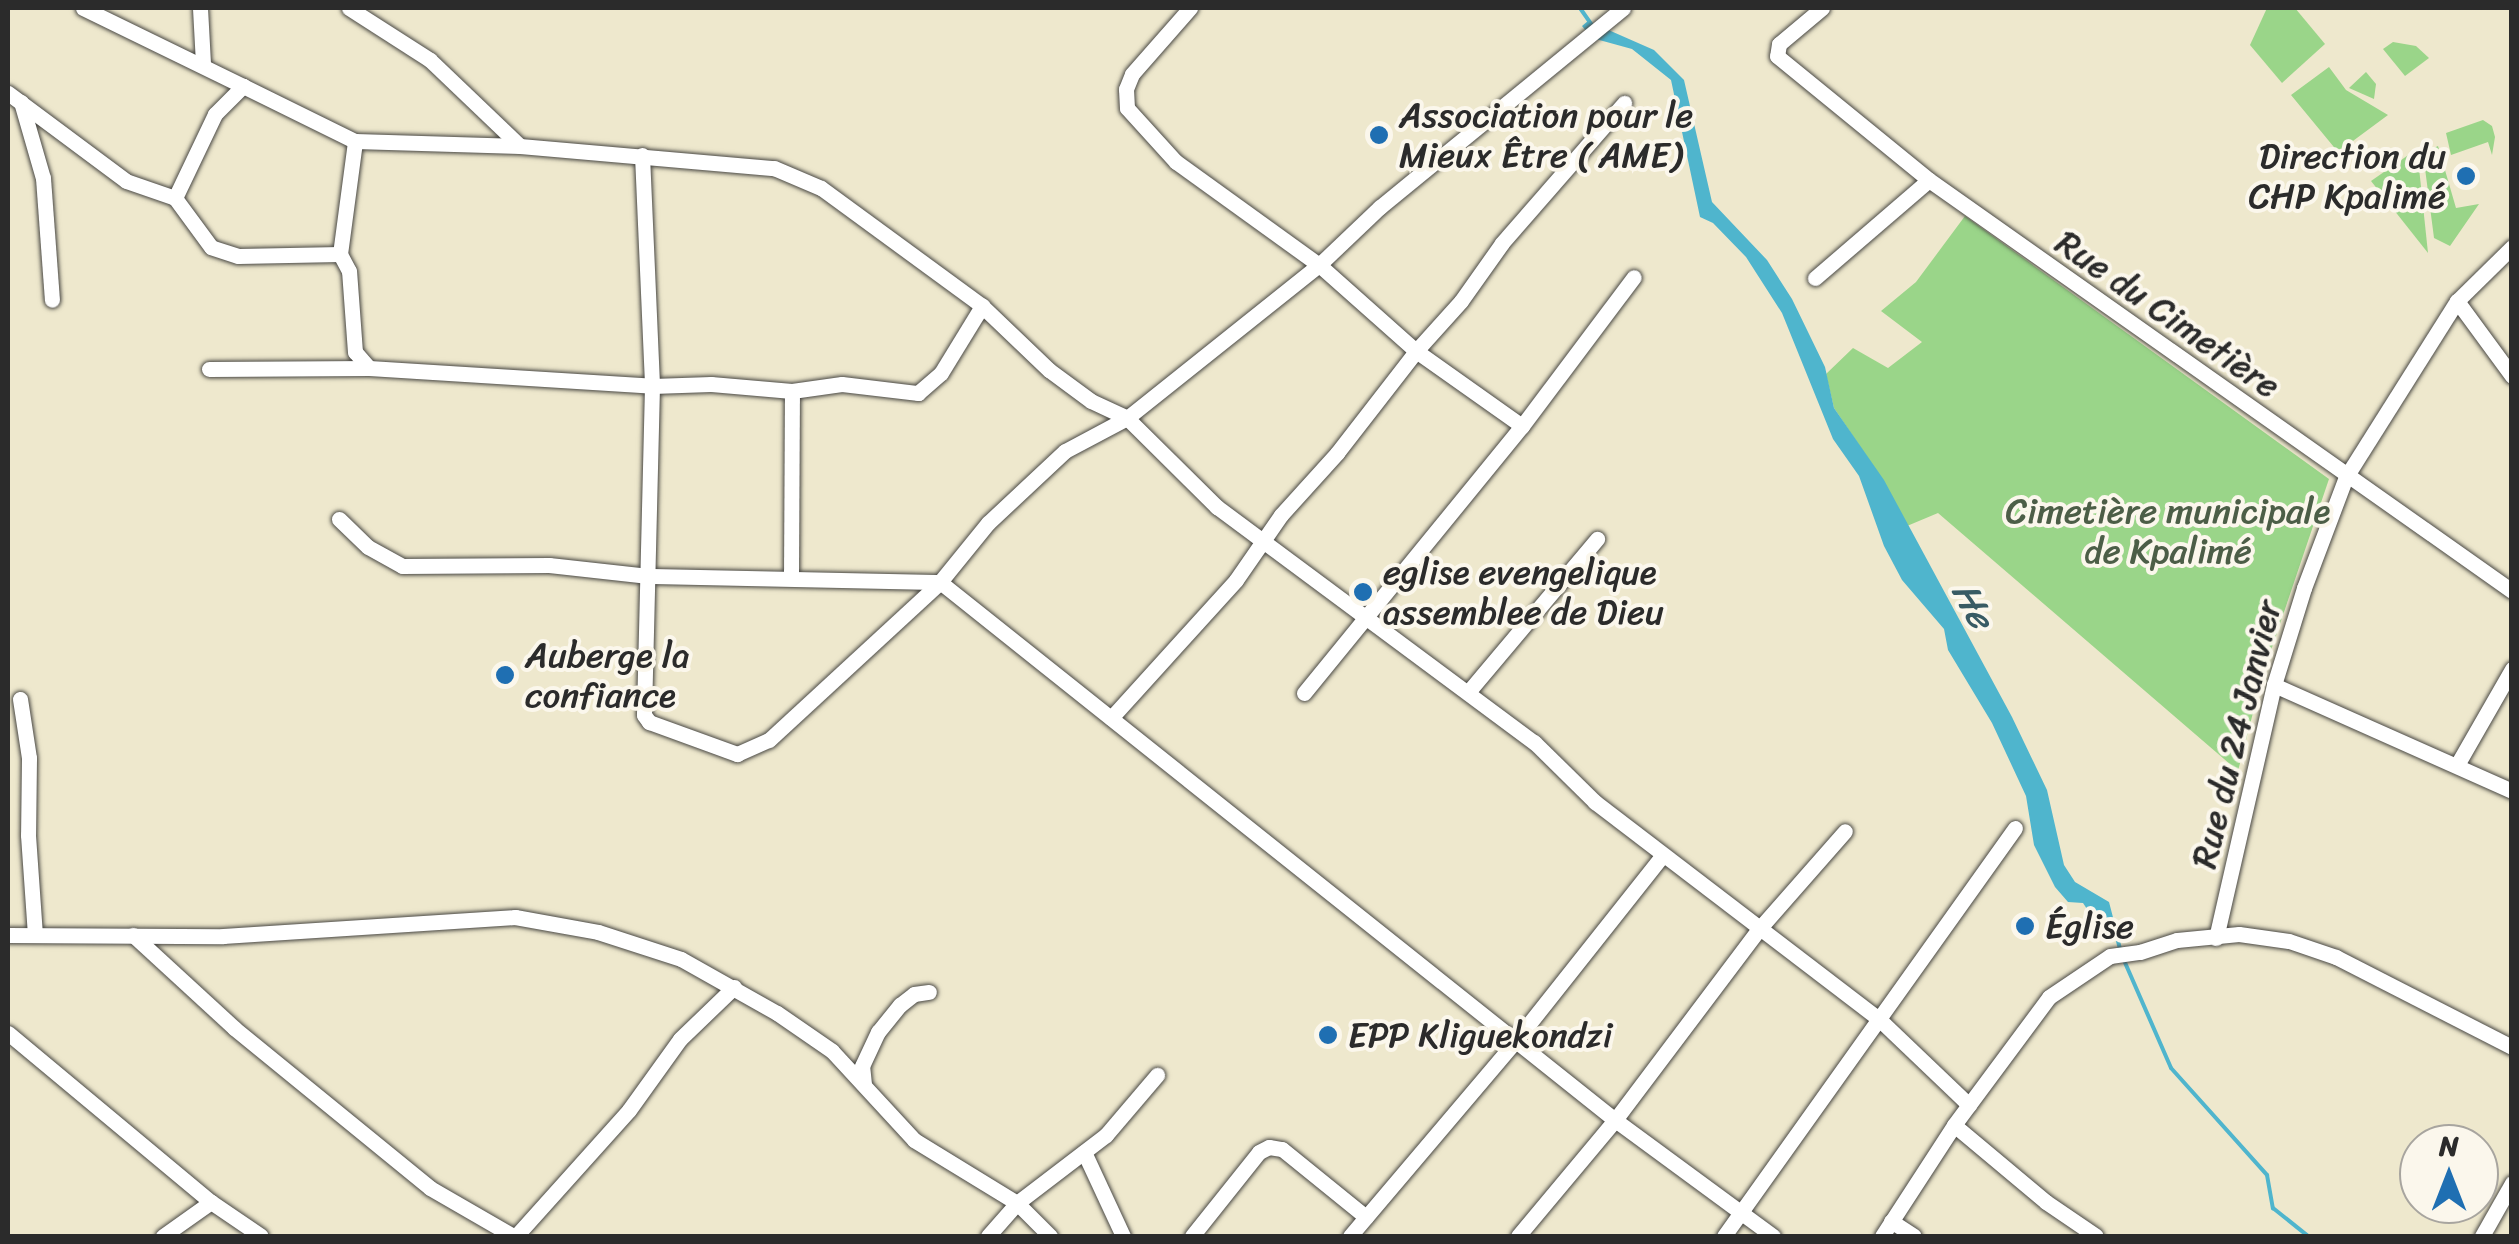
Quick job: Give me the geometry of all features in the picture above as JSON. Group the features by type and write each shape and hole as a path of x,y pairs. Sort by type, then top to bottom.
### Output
{"street":[{"path":"82,8 203,63 355,141 520,146 774,168 821,188 982,306 1049,370 1091,401 1127,418 1217,507 1470,691 1662,856 1880,1020 1969,1105"},
{"path":"200,8 203,63"},
{"path":"349,8 430,60 520,146"},
{"path":"1190,8 1132,74 1126,89 1128,108 1176,162 1320,265 1416,352 1522,426"},
{"path":"642,155 652,386 644,715 656,726 737,754 769,740 940,582 988,523 1065,450 1127,418 1320,265 1380,206 1622,8"},
{"name":"Rue du Cimetière","path":"1822,8 1777,50 1777,56 1928,180 2512,592"},
{"path":"175,198 215,114 243,86"},
{"path":"14,97 126,180 175,198 211,248 238,256 340,254"},
{"path":"14,97 43,178 52,300"},
{"path":"1111,718 1236,580 1264,540 1461,301 1502,243 1624,102"},
{"path":"355,141 340,254 349,271 356,352 369,368"},
{"path":"1815,278 1928,180"},
{"name":"Rue du 24 Janvier","path":"2216,938 2274,685 2304,588 2346,477 2457,300 2512,247"},
{"path":"1304,693 1364,614 1522,426 1634,277"},
{"path":"2457,300 2512,376"},
{"path":"209,369 369,368 652,386 711,384 792,390 842,384 918,393 941,373 982,306"},
{"path":"791,576 792,390"},
{"path":"339,519 368,547 402,566 549,565 648,576 940,582 1615,1120 1773,1236"},
{"path":"1470,691 1596,539"},
{"path":"2457,765 2512,669"},
{"path":"2274,685 2512,791"},
{"path":"20,699 29,758 28,835 35,934"},
{"path":"1724,1236 2015,828"},
{"path":"1518,1236 1615,1120 1760,929 1845,831"},
{"path":"1350,1236 1517,1039 1662,856"},
{"path":"8,935 223,936 515,917 552,920 641,945 681,958 734,987 832,1050 914,1140 1017,1203 1050,1236"},
{"path":"1882,1236 1954,1124 2049,996 2118,954 2177,940 2239,934 2289,942 2336,957 2512,1048"},
{"path":"134,935 234,1028 430,1188 514,1236 629,1110 680,1038 734,987"},
{"path":"864,1084 862,1066 878,1032 914,994 929,992"},
{"path":"8,1032 211,1202 260,1236"},
{"path":"988,1236 1017,1203 1106,1135 1157,1075"},
{"path":"1954,1124 2046,1202 2096,1236"},
{"path":"1192,1236 1258,1152 1269,1146 1282,1149 1366,1217"},
{"path":"1084,1152 1123,1236"},
{"path":"2482,1236 2512,1183"},
{"path":"163,1236 211,1202"},
{"path":"1890,1221 1914,1236"}],"green space":[{"path":"2267,8 2295,8 2325,44 2282,83 2250,45"},
{"path":"2393,42 2416,46 2429,58 2405,76 2383,49"},
{"path":"2329,67 2346,90 2388,115 2338,152 2291,95"},
{"path":"2366,72 2376,84 2374,99 2349,88"},
{"path":"2483,120 2492,126 2495,137 2492,155 2488,142 2451,155 2446,133"},
{"path":"2438,146 2456,208 2479,204 2450,246 2434,238 2423,153"},
{"path":"2417,149 2428,253 2371,181"},
{"name":"Cimetière municipale de Kpalimé","path":"1965,216 2329,479 2263,674 2238,771 1938,513 1907,526 1884,482 1834,408 1826,374 1853,348 1888,368 1922,342 1881,311 1916,282"}],"water":[{"path":"1588,21 1654,50 1684,80 1712,202 1767,260 1792,299 1825,367 1834,408 1884,480 2012,717 2047,790 2064,865 2075,882 2109,902 2115,925 2101,930 2083,903 2068,902 2055,887 2034,845 2026,796 1992,723 1948,650 1944,629 1902,580 1884,546 1859,476 1833,439 1782,313 1746,257 1713,223 1700,217 1671,80 1632,49 1592,38 1582,26"}],"waterway":[{"name":"He","path":"1580,8 1591,24"},
{"name":"He","path":"2114,925 2120,949"},
{"name":"He","path":"2123,958 2171,1068 2267,1175 2273,1208 2308,1236"}],"place":[{"name":"Association pour le Mieux Être ( AME)","path":"1379,135"},
{"name":"Direction du CHP Kpalimé","path":"2466,176"},
{"name":"eglise evengelique assemblee de Dieu","path":"1363,592"},
{"name":"Auberge la confiance","path":"505,675"},
{"name":"Église","path":"2025,926"},
{"name":"EPP Kliguekondzi","path":"1328,1035"}]}
